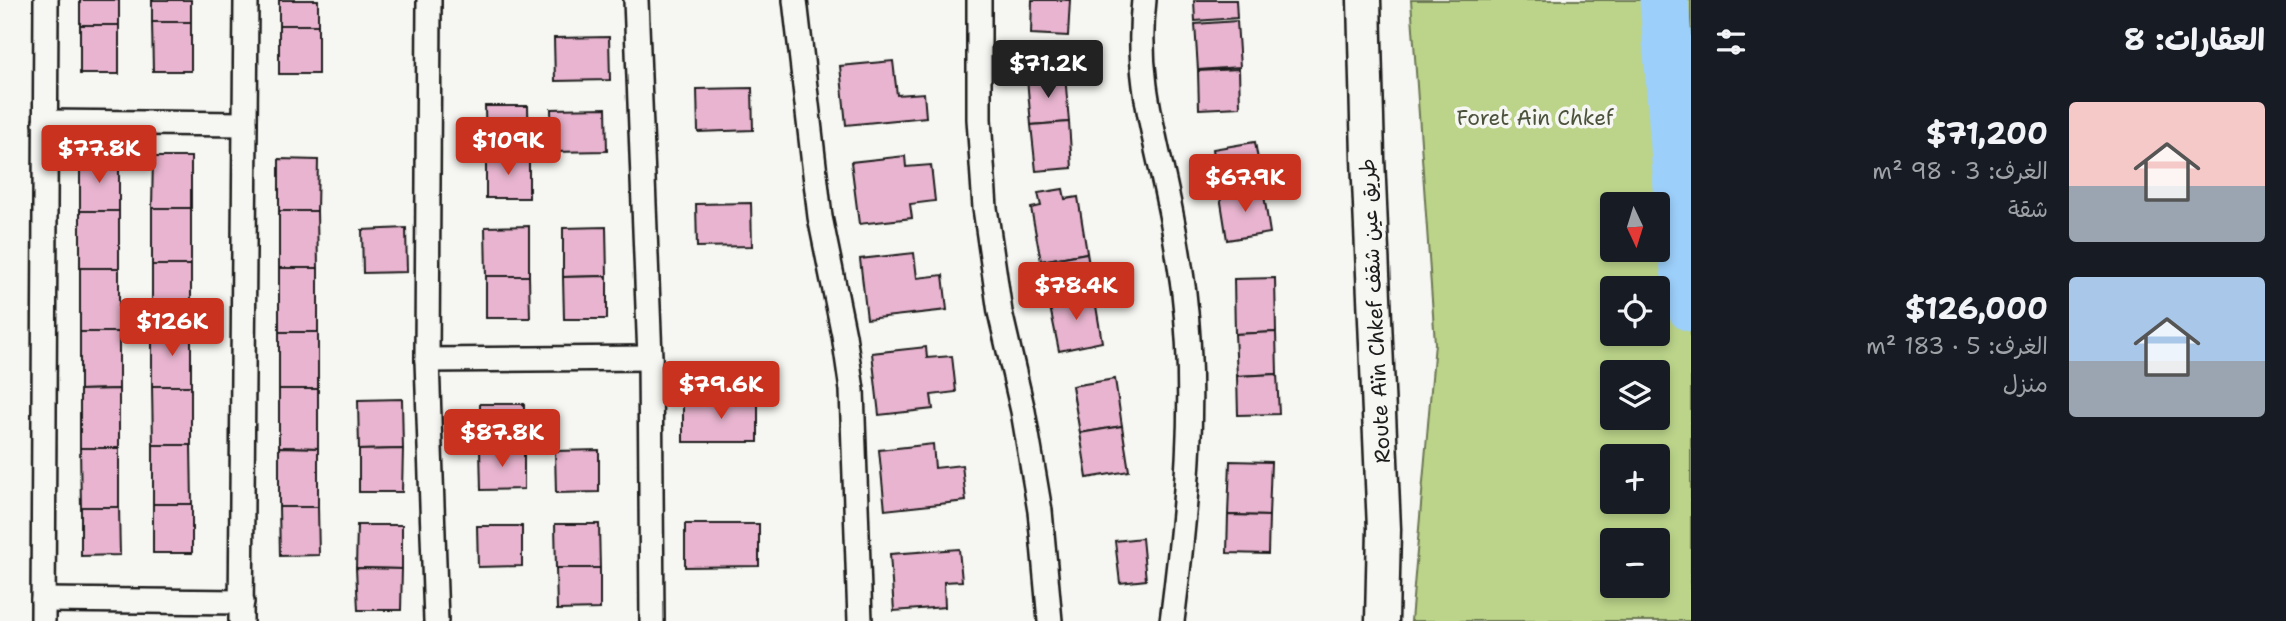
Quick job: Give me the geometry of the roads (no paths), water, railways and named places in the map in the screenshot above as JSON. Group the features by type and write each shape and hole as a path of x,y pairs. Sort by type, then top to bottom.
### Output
{"street":[{"path":"46,0 43,611 241,611 246,0"},
{"path":"429,0 427,360 436,621"},
{"path":"636,0 650,358 652,621"},
{"path":"795,0 820,217 844,335 852,390 860,621"},
{"path":"979,0 979,119 985,208 1000,312 1023,411 1041,511 1050,621"},
{"path":"1144,0 1140,32 1142,80 1174,229 1184,296 1189,364 1189,440 1184,533 1172,621"},
{"name":"Route Aïn Chkef طريق عين شقف","path":"1364,0 1368,172 1384,529 1382,621"},
{"path":"45,122 245,124"},
{"path":"427,360 650,358"}],"waterway":[{"path":"1664,0 1683,256 1691,307"}],"park label":[{"name":"Foret Ain Chkef","path":"1535,118"}]}
